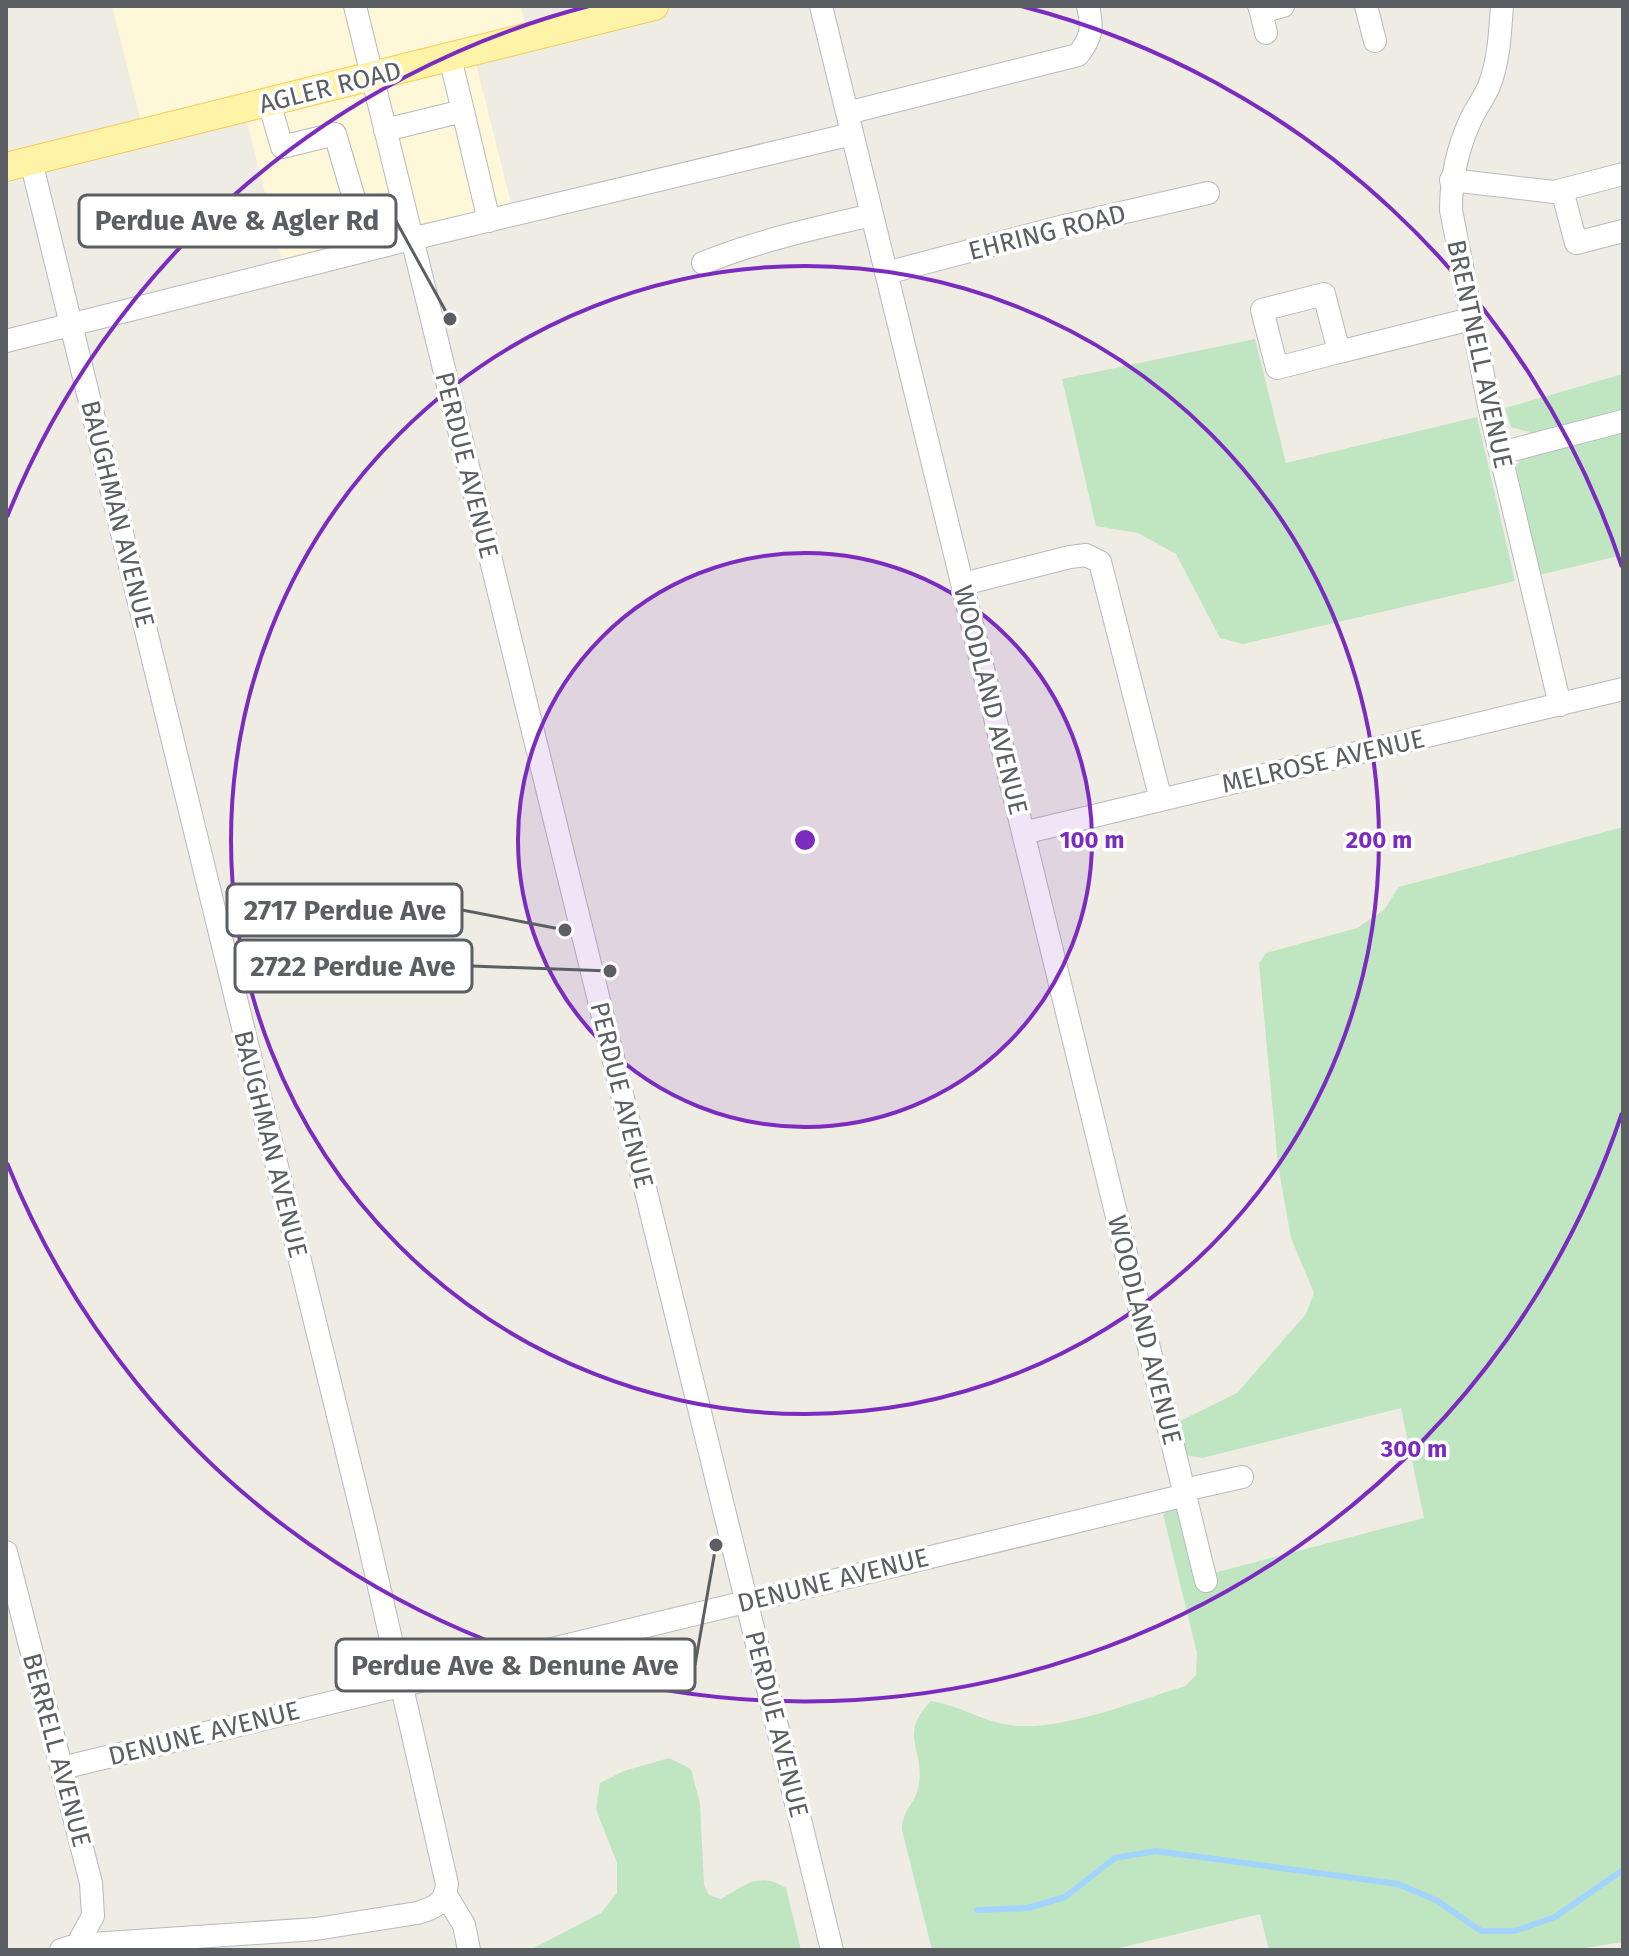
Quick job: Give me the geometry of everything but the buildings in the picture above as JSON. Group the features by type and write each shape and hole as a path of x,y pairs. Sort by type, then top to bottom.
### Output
{"main road":[{"name":"AGLER ROAD","path":"19,164 450,58 642,7"}],"street":[{"name":"PERDUE AVENUE","path":"355,6 832,1950"},
{"name":"WOODLAND AVENUE","path":"821,6 1206,1581"},
{"path":"6,341 489,221 850,124 1078,55 1091,39 1088,6"},
{"path":"1262,17 1283,6"},
{"path":"1366,6 1375,41"},
{"name":"BRENTNELL AVENUE","path":"1502,6 1498,51 1489,85 1471,120 1451,180 1451,210 1471,319 1560,705"},
{"path":"450,58 489,221"},
{"path":"269,102 282,147 335,134 361,222"},
{"path":"385,130 463,111"},
{"name":"BAUGHMAN AVENUE","path":"19,164 72,323 366,1530 447,1884 446,1895 464,1925 469,1950"},
{"path":"1451,180 1554,192 1623,174"},
{"path":"1562,190 1576,243 1623,231"},
{"name":"EHRING ROAD","path":"886,273 1064,226 1208,193"},
{"path":"317,235 404,210"},
{"path":"703,263 736,249 872,215"},
{"path":"1339,352 1471,319"},
{"path":"1501,453 1623,421"},
{"path":"963,584 1070,557 1086,555 1100,562 1161,800"},
{"name":"MELROSE AVENUE","path":"1023,833 1623,689"},
{"name":"DENUNE AVENUE","path":"62,1768 1242,1477"},
{"name":"BERRELL AVENUE","path":"6,1552 91,1883 93,1916 69,1948"},
{"path":"69,1948 316,1929 433,1909 446,1895"}],"shaded area":[{"path":"112,6 521,6 527,34 472,48 514,215 285,272 244,110 144,134"}],"green space":[{"path":"1255,339 1286,463 1477,417 1515,581 1243,644 1220,638 1176,554 1138,533 1096,526 1062,379"},
{"path":"1623,374 1623,555 1539,575 1516,466 1534,444 1530,432 1511,427 1505,408"},
{"path":"1623,827 1623,1942 1572,1950 1269,1950 1260,1914 1111,1950 932,1950 902,1830 904,1816 919,1784 920,1771 914,1741 916,1723 931,1701 999,1723 1029,1726 1097,1714 1185,1686 1196,1675 1197,1653 1163,1514 1176,1505 1206,1575 1424,1518 1401,1408 1202,1458 1185,1455 1178,1422 1237,1393 1306,1314 1314,1293 1291,1238 1278,1165 1259,963 1266,953 1357,928 1384,910 1399,887"},
{"path":"669,1758 691,1769 700,1804 704,1885 709,1895 721,1899 760,1880 786,1888 801,1950 530,1950 601,1913 617,1893 617,1863 596,1809 600,1783 624,1771"}],"waterway":[{"path":"977,1910 1028,1908 1065,1897 1115,1858 1156,1851 1398,1884 1436,1900 1481,1931 1515,1931 1555,1917 1623,1870"}],"place":[{"name":"Perdue Ave & Agler Rd","path":"450,319"},
{"name":"2717 Perdue Ave","path":"565,930"},
{"name":"2722 Perdue Ave","path":"610,971"},
{"name":"Perdue Ave & Denune Ave","path":"716,1545"}]}
